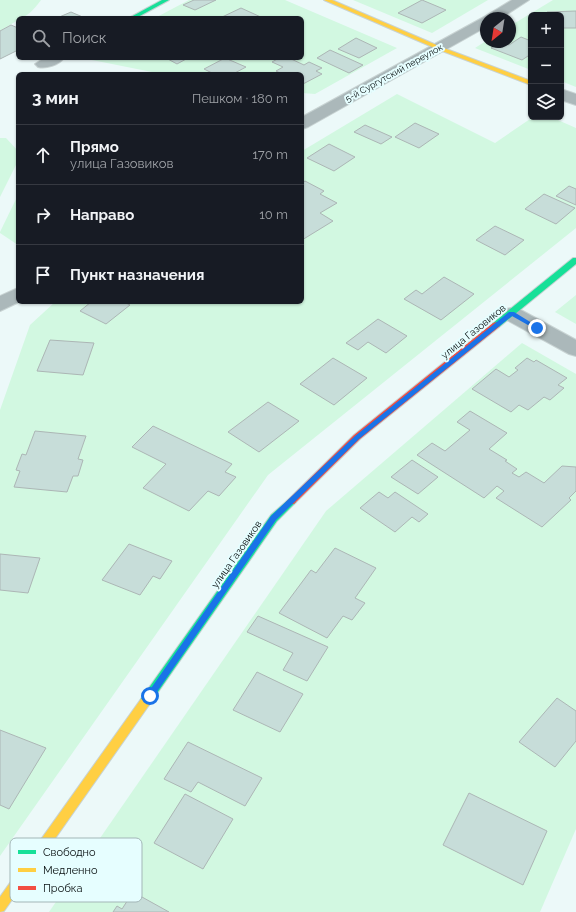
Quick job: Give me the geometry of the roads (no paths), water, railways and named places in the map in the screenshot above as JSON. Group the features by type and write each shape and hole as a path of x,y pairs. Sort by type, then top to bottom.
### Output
{"street":[{"path":"136,16 166,0"},
{"path":"327,0 439,48 528,82"},
{"path":"501,12 522,0"},
{"name":"5-й Сургутский переулок","path":"304,123 480,24"},
{"path":"564,95 576,100"},
{"name":"улица Газовиков","path":"49,838 274,518 357,437 512,314 576,260"},
{"path":"0,305 16,295"},
{"path":"512,314 576,349"},
{"name":"улица Газовиков","path":"0,907 10,893"}]}
